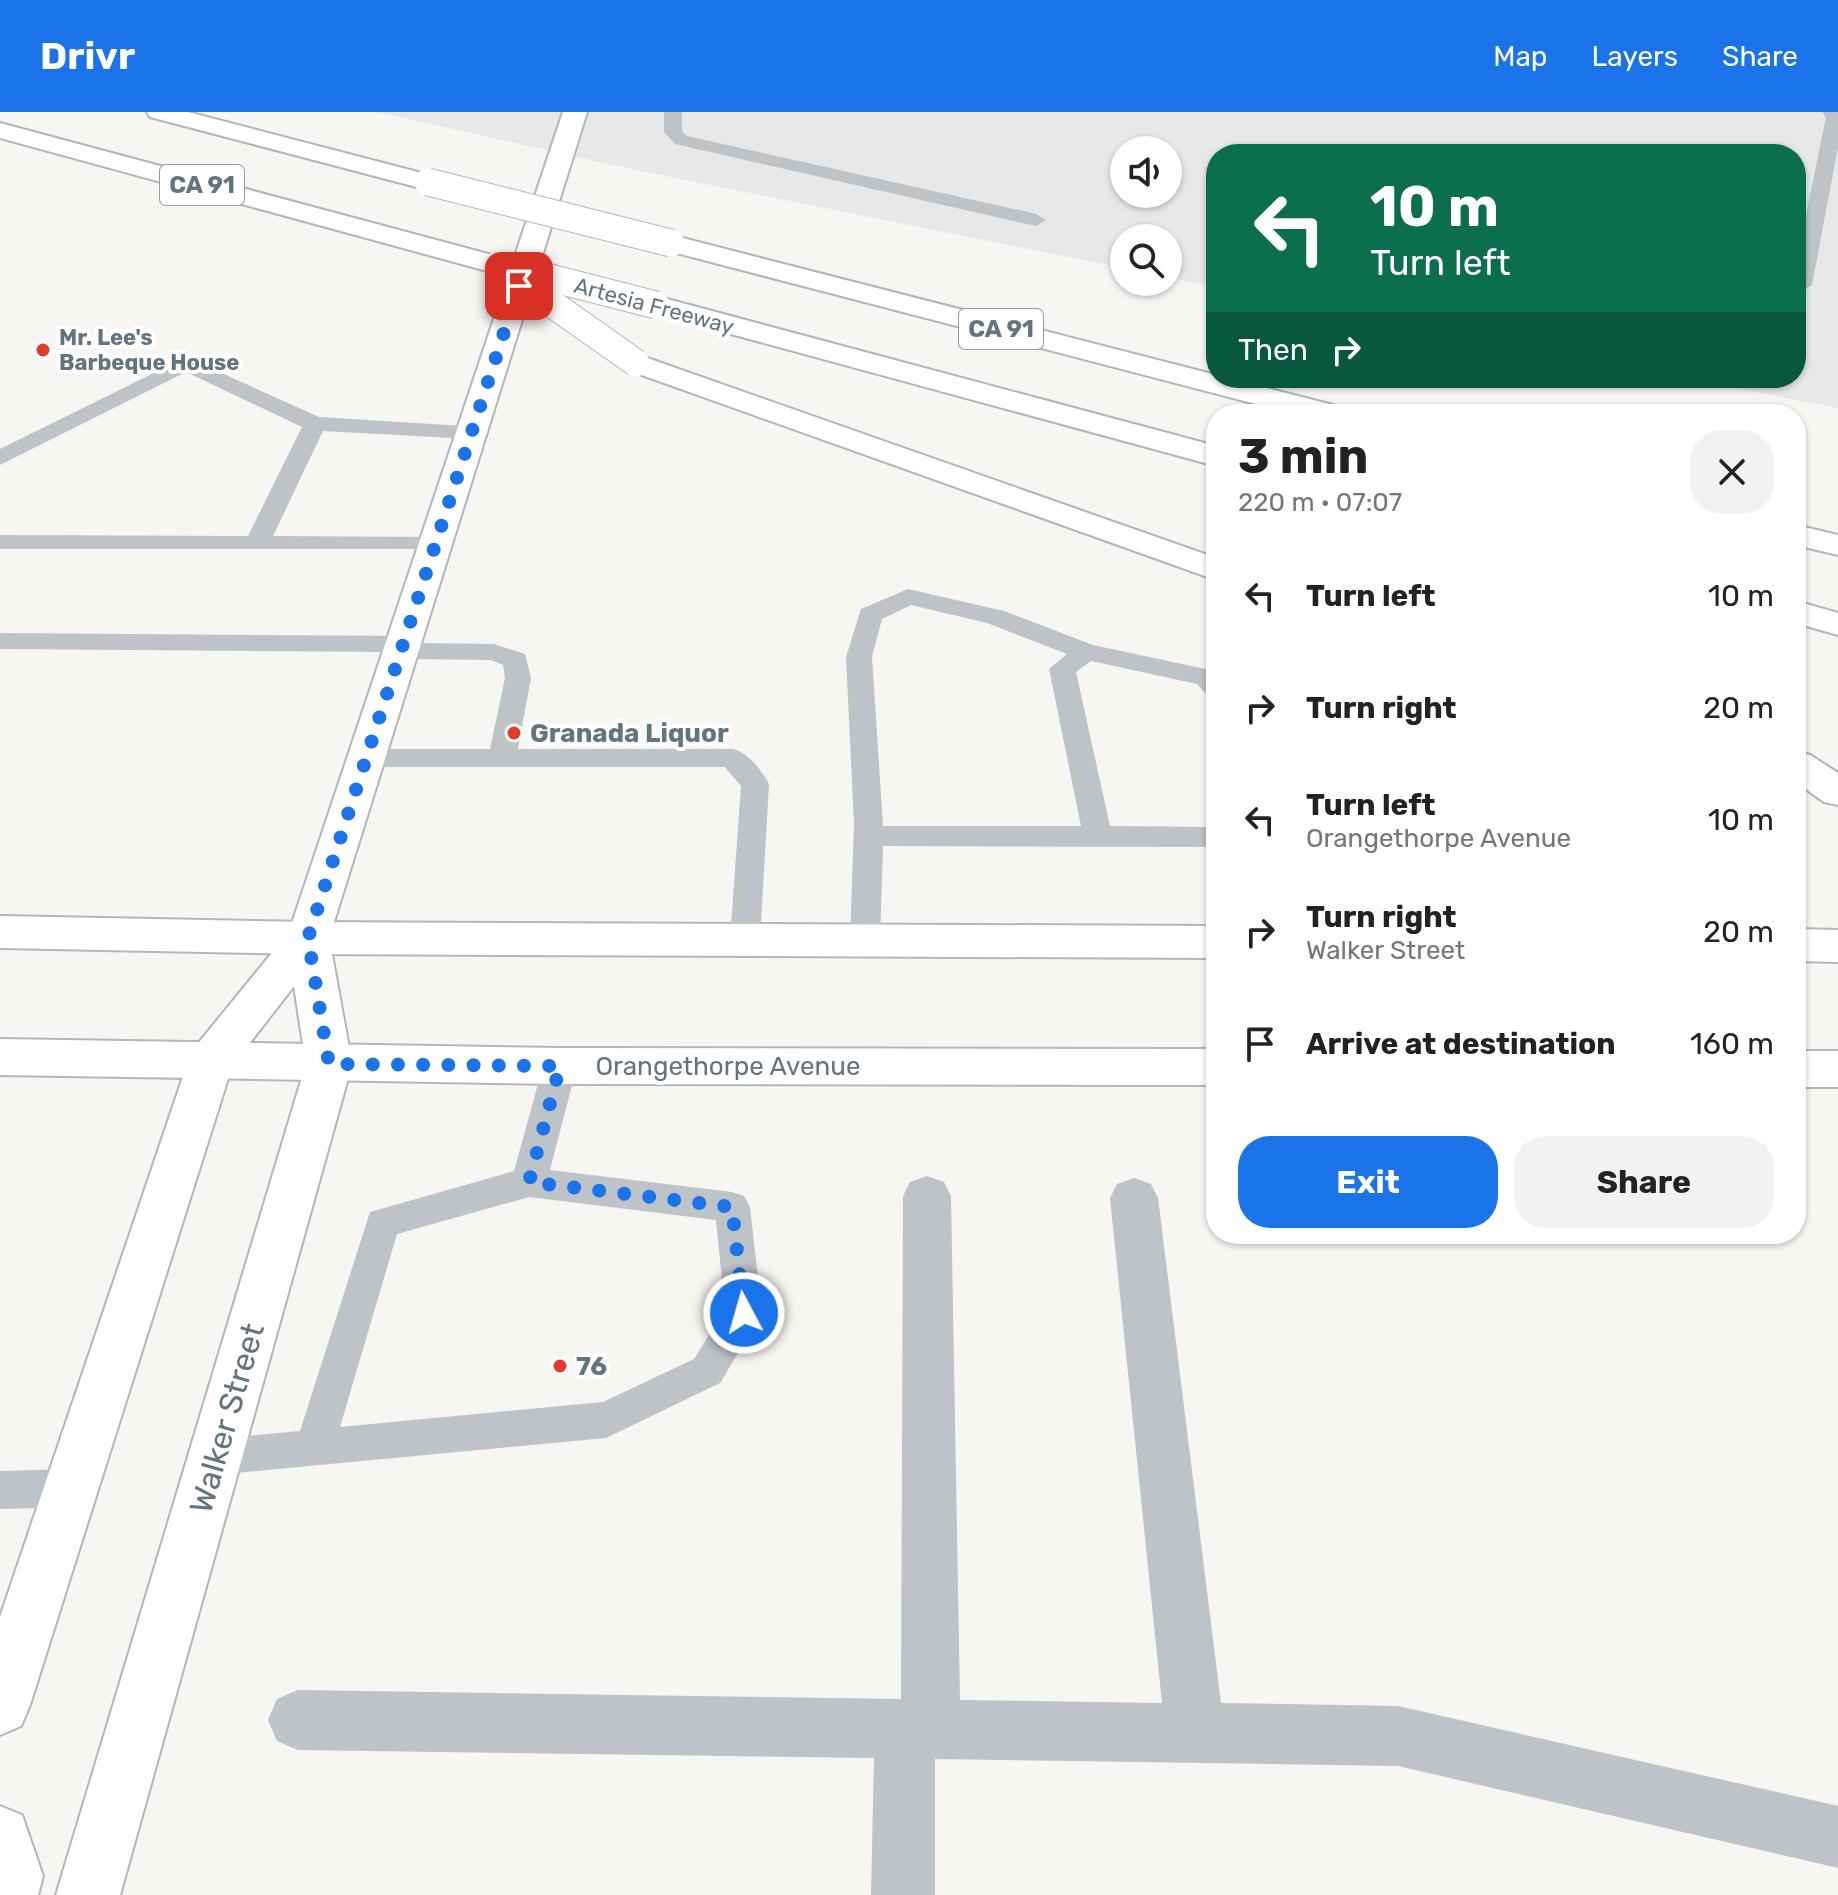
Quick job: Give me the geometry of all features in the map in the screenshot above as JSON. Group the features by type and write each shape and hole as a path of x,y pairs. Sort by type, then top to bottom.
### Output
{"main road":[{"name":"CA 91","path":"159,112 1206,382"},
{"name":"Walker Street","path":"0,1705 212,1059 308,938 575,112"},
{"name":"Artesia Freeway","path":"0,130 1206,453"},
{"path":"497,265 636,363 1206,566"},
{"name":"CA 91","path":"1230,388 1291,404"},
{"path":"1806,537 1838,545"},
{"path":"1806,615 1838,624"},
{"path":"1806,771 1838,792"},
{"path":"0,932 308,938 1206,942"},
{"name":"Walker Street","path":"88,1895 329,1064 308,938"},
{"path":"1806,945 1838,946"},
{"path":"1023,1066 1206,1039"},
{"name":"Orangethorpe Avenue","path":"0,1057 560,1066 1206,1067"},
{"path":"1806,1069 1838,1069"},
{"path":"0,1837 11,1876 6,1895"}],"street":[{"path":"903,1895 918,1728 927,1196"},
{"path":"1134,1198 1195,1733"},
{"path":"298,1720 1398,1736 1838,1837"}],"lane":[{"path":"673,112 673,132 681,140 1036,220"},
{"path":"1806,264 1835,115 1809,112"},
{"path":"0,458 186,364 315,424 472,432"},
{"path":"257,543 315,424"},
{"path":"0,542 435,544"},
{"path":"865,941 869,836 859,657 870,615 908,597 995,617 1087,652 1206,677"},
{"path":"0,641 402,647 494,652 516,660 518,678 502,758"},
{"path":"1087,652 1062,669 1098,836"},
{"path":"366,758 733,758 755,784 745,940"},
{"path":"869,836 1206,837"},
{"path":"529,1182 560,1066"},
{"path":"215,1457 606,1420 707,1371 744,1313 732,1207 529,1182 383,1223 314,1447"},
{"path":"0,1490 72,1488"}],"shaded area":[{"path":"378,112 1838,112 1838,408 1735,388 1806,388 1806,144 1206,144 1206,285 1182,280 1182,224 1110,224 1110,265 631,169"}],"place":[{"name":"Mr. Lee's Barbeque House","path":"43,350"},
{"name":"Granada Liquor","path":"514,733"},
{"name":"76","path":"560,1366"}],"route":[{"path":"519,286 308,938 329,1064 560,1066 529,1182 732,1207 744,1313"}]}
